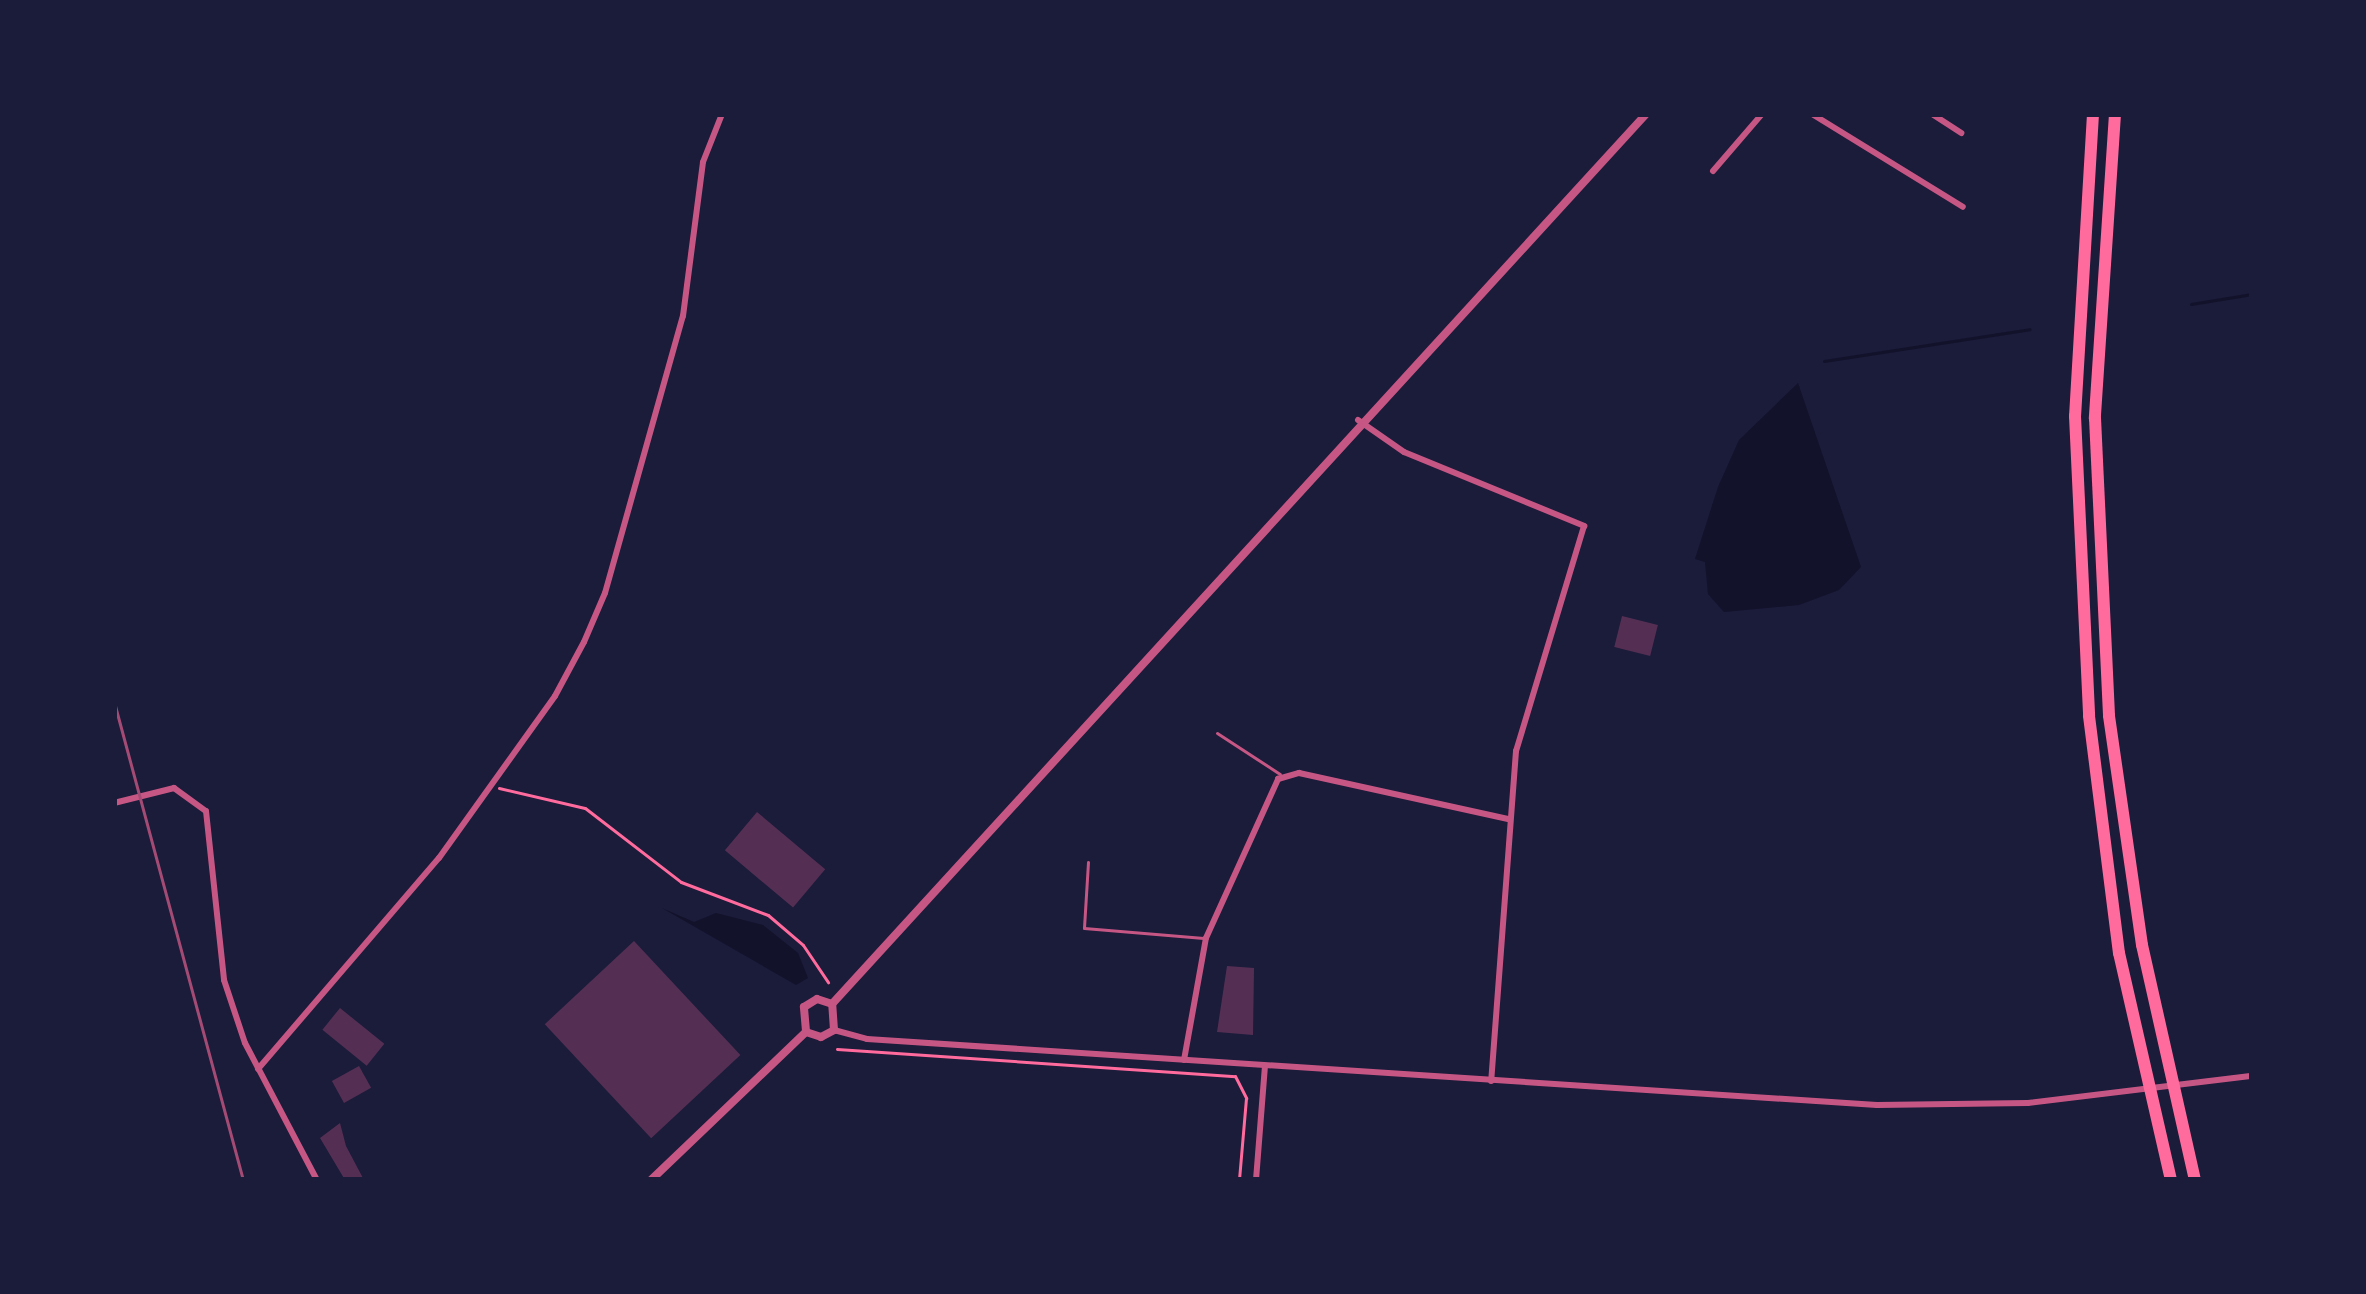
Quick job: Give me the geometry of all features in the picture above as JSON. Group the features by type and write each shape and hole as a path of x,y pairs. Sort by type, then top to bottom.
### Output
{"highway":[{"path":"2093,114 2075,416 2089,716 2119,953 2171,1180"},
{"path":"2115,114 2095,418 2109,716 2142,945 2195,1180"}],"street":[{"path":"258,1069 440,858 556,696 605,593 683,316 703,162 722,114"},
{"path":"834,1030 832,1004 1358,420 1646,114"},
{"path":"1713,171 1762,114"},
{"path":"1811,114 1963,207"},
{"path":"1932,114 1961,133"},
{"path":"1358,420 1414,456 1582,520 1523,715 1508,819 1491,1081"},
{"path":"1184,1060 1206,938 1237,857 1282,776 1299,772 1508,819"},
{"path":"114,802 168,788 196,796 209,817 214,937 258,1069 317,1180"},
{"path":"806,1032 804,1006 817,999 832,1004"},
{"path":"806,1032 821,1037 834,1030 859,1038 1942,1107 2118,1094 2252,1076"},
{"path":"651,1180 806,1032"},
{"path":"1256,1180 1265,1066"}],"lane":[{"path":"1217,733 1282,776"},
{"path":"1088,862 1084,928 1206,938"}],"path":[{"path":"492,785 585,808 681,882 768,915 803,945 827,982"},
{"path":"837,1048 1235,1076 1246,1098 1239,1180"}],"shaded area":[{"path":"1798,383 1861,567 1839,590 1799,605 1724,612 1708,594 1705,562 1695,559 1718,487 1739,440"},
{"path":"662,908 694,922 716,913 763,925 798,953 808,978 796,985"}],"building":[{"path":"1622,616 1658,625 1650,656 1614,647"},
{"path":"757,812 825,869 793,908 725,850"},
{"path":"634,941 740,1055 651,1138 545,1024"},
{"path":"1227,966 1254,968 1253,1035 1217,1032"},
{"path":"340,1008 384,1044 367,1066 322,1030"},
{"path":"359,1066 371,1088 344,1103 332,1081"},
{"path":"340,1123 364,1180 345,1180 320,1138"}],"waterway":[{"path":"2191,304 2252,294"},
{"path":"1824,361 2030,329"}],"railway":[{"path":"114,702 243,1180"}]}
